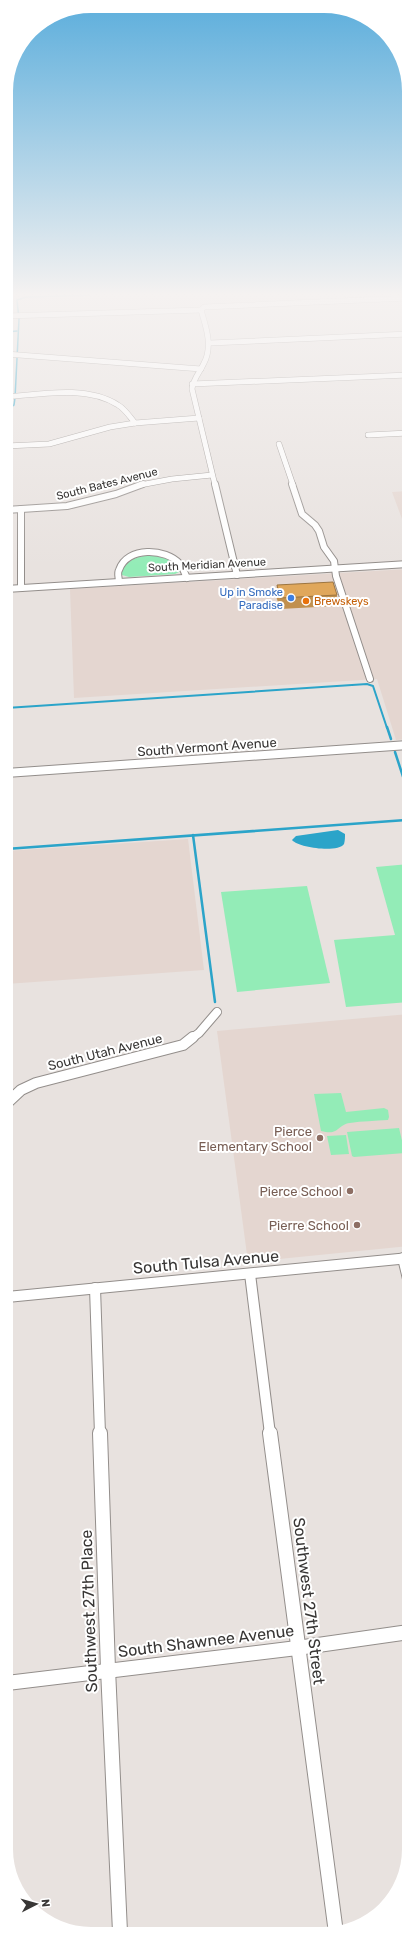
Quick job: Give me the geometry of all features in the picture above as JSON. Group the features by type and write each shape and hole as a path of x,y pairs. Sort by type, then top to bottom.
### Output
{"main road":[{"name":"South Meridian Avenue","path":"13,589 402,564"}],"street":[{"path":"192,386 212,475 237,575"},
{"path":"13,397 66,394 105,400 118,405 135,423"},
{"path":"13,446 49,444 110,427 135,423 199,418"},
{"path":"368,435 402,433"},
{"path":"278,444 302,514 315,525 319,531 324,546 334,561 335,569 370,679"},
{"name":"South Bates Avenue","path":"13,510 67,506 116,494 144,484 172,479 212,475"},
{"path":"20,509 21,588"},
{"path":"119,582 118,574 120,564 128,557 144,552 171,555 179,559 187,578"},
{"name":"South Vermont Avenue","path":"13,773 402,745"},
{"name":"South Utah Avenue","path":"13,1097 21,1090 36,1083 183,1045 215,1019"},
{"name":"South Tulsa Avenue","path":"13,1296 402,1258"},
{"name":"Southwest 27th Street","path":"250,1274 297,1648 335,1926"},
{"name":"Southwest 27th Place","path":"95,1288 108,1669 120,1927"},
{"name":"South Shawnee Avenue","path":"13,1682 108,1669 297,1648 402,1633"}],"shaded area":[{"path":"402,491 402,519 392,492"},
{"path":"402,569 402,740 396,740 377,679 74,698 70,589"},
{"path":"188,839 204,970 13,984 13,851"},
{"name":"Pierce Elementary School","path":"402,1015 402,1247 248,1262 217,1031"}],"green space":[{"path":"152,555 175,561 181,571 175,574 129,577 122,575 121,572 130,561 137,557"},
{"path":"402,865 402,1003 346,1007 334,940 395,935 376,867"},
{"path":"307,886 330,983 237,992 221,892"},
{"path":"341,1093 346,1112 384,1108 388,1110 388,1120 350,1123 332,1132 321,1131 314,1094"},
{"path":"399,1128 402,1140 402,1153 354,1157 352,1156 347,1132"},
{"path":"346,1135 349,1154 331,1155 327,1136"}],"water":[{"path":"338,830 345,834 344,844 340,847 327,849 310,847 296,843 292,840 296,836"}],"building":[{"path":"333,582 337,595 280,598 277,585"}],"waterway":[{"path":"13,406 16,386"},
{"path":"13,708 367,684 373,686 387,728"},
{"path":"387,727 391,739"},
{"path":"395,752 402,774"},
{"path":"193,835 402,820"},
{"path":"13,848 193,835"},
{"path":"193,835 215,1002"}],"place":[{"name":"Up in Smoke Paradise","path":"291,598"},
{"name":"Brewskeys","path":"306,601"},
{"name":"Pierce Elementary School","path":"320,1138"},
{"name":"Pierce School","path":"350,1191"},
{"name":"Pierre School","path":"357,1225"}]}
